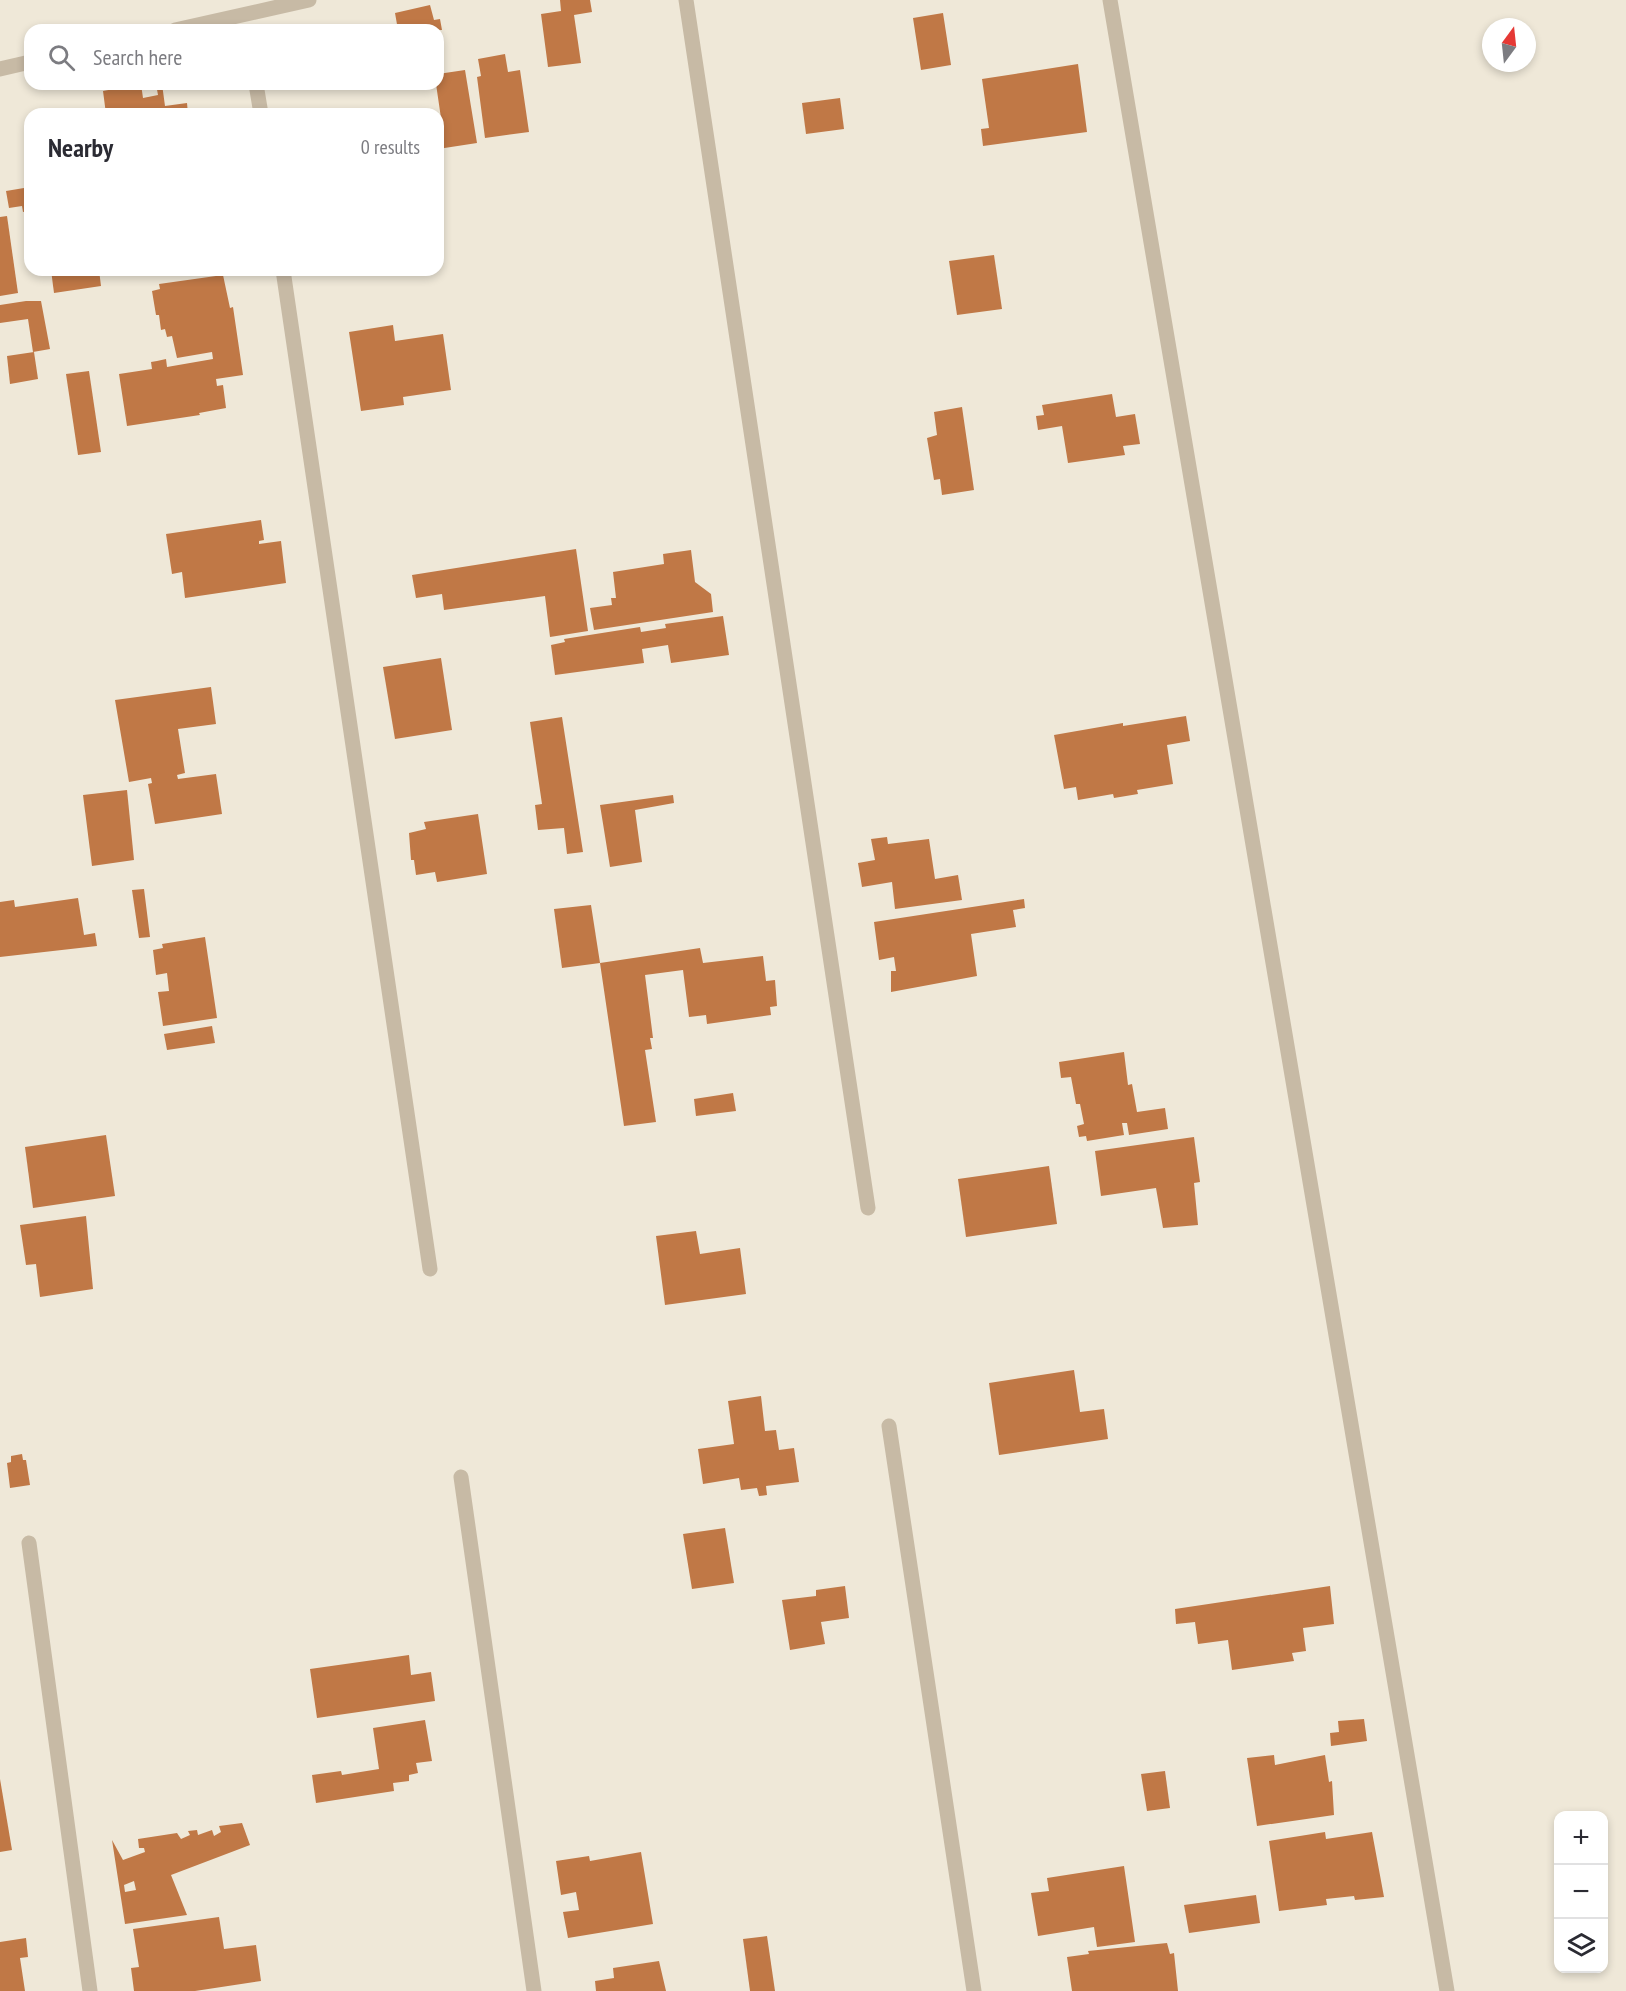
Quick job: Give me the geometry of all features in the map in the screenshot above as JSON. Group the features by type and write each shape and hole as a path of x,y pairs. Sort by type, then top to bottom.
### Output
{"street":[{"path":"202,24 309,0"},
{"path":"686,0 868,1208"},
{"path":"1110,0 1447,1991"},
{"path":"246,14 247,24"},
{"path":"0,69 24,63"},
{"path":"257,90 260,108"},
{"path":"285,276 430,1269"},
{"path":"889,1426 974,1991"},
{"path":"461,1476 534,1991"},
{"path":"29,1543 90,1991"}],"building":[{"path":"560,0 590,0 592,12 574,15 581,63 548,67 541,14 561,11"},
{"path":"430,5 434,20 440,19 441,24 397,24 395,13"},
{"path":"943,13 951,65 921,70 913,18"},
{"path":"505,54 508,72 520,70 529,132 485,138 477,77 481,76 478,59"},
{"path":"1078,64 1087,132 983,146 981,129 989,128 982,79"},
{"path":"465,70 477,143 444,148 444,108 440,108 437,90 444,90 444,73"},
{"path":"142,90 143,98 158,95 157,90 163,90 165,106 187,103 187,108 105,108 103,91"},
{"path":"840,98 844,129 806,134 802,103"},
{"path":"24,188 24,212 22,206 9,208 6,191"},
{"path":"7,216 18,293 0,296 0,217"},
{"path":"994,255 1002,309 957,315 949,261"},
{"path":"52,276 100,276 101,286 54,293"},
{"path":"223,276 230,308 233,307 243,375 216,379 217,386 223,385 226,408 199,413 200,415 127,426 119,374 152,369 151,362 166,359 167,367 213,359 212,352 177,358 172,336 167,337 165,329 161,330 159,315 156,315 152,291 160,289 159,284"},
{"path":"41,301 50,349 33,352 28,319 0,323 0,305"},
{"path":"393,325 395,341 443,334 451,390 403,397 404,405 361,411 349,332"},
{"path":"34,352 38,379 10,384 7,356"},
{"path":"89,371 101,452 78,455 66,374"},
{"path":"1112,394 1116,417 1135,414 1140,444 1123,446 1125,455 1068,463 1062,426 1038,430 1036,416 1044,415 1042,405"},
{"path":"962,407 974,490 942,495 940,479 934,480 927,438 937,435 934,412"},
{"path":"261,520 264,540 259,541 259,544 281,541 286,583 185,598 182,572 172,574 166,534"},
{"path":"576,549 588,631 550,637 545,596 444,610 442,594 416,598 412,575"},
{"path":"691,550 695,582 711,594 713,612 594,630 590,608 612,605 611,598 616,598 613,572 664,564 663,554"},
{"path":"723,616 729,655 671,663 668,645 642,649 644,663 555,675 551,645 565,642 564,639 640,627 641,632 666,628 665,624"},
{"path":"441,658 452,730 395,739 383,667"},
{"path":"211,687 216,724 178,729 185,773 177,775 178,779 216,774 222,814 155,824 148,784 152,783 151,778 129,782 115,700"},
{"path":"1186,716 1190,741 1167,745 1173,784 1137,790 1138,794 1114,798 1113,794 1078,800 1076,787 1064,789 1054,735 1123,723 1123,726"},
{"path":"562,717 583,852 567,854 564,828 538,830 535,805 542,804 530,722"},
{"path":"127,790 134,860 92,866 83,795"},
{"path":"673,795 674,803 635,810 642,862 610,867 600,805"},
{"path":"478,814 487,874 437,882 435,872 416,875 414,860 411,860 409,833 426,829 424,822"},
{"path":"887,837 888,844 929,839 935,879 958,875 962,900 895,909 892,882 862,887 858,863 875,860 871,839"},
{"path":"144,889 150,937 139,938 132,890"},
{"path":"78,898 84,935 95,933 97,946 0,957 0,902 14,900 15,907"},
{"path":"1024,899 1025,908 1013,910 1016,927 971,934 977,976 891,992 891,971 896,971 894,957 879,960 874,922"},
{"path":"591,905 600,963 562,968 554,909"},
{"path":"205,937 217,1018 163,1026 158,992 169,991 167,973 156,975 153,950 163,948 162,944"},
{"path":"700,948 703,963 763,956 766,981 775,980 777,1006 770,1007 771,1015 707,1024 706,1015 689,1017 683,970 645,975 653,1038 650,1038 652,1049 645,1050 656,1122 624,1126 600,963"},
{"path":"212,1026 215,1043 167,1050 164,1034"},
{"path":"1124,1052 1128,1085 1132,1084 1137,1112 1165,1108 1168,1129 1129,1135 1127,1123 1122,1123 1124,1135 1087,1141 1086,1136 1079,1137 1077,1126 1084,1124 1080,1104 1076,1104 1071,1077 1061,1078 1059,1062"},
{"path":"733,1093 736,1111 696,1116 694,1099"},
{"path":"106,1135 115,1196 33,1208 25,1147"},
{"path":"1194,1137 1200,1182 1194,1183 1198,1225 1163,1228 1156,1188 1101,1196 1095,1151"},
{"path":"1049,1166 1057,1224 966,1237 958,1179"},
{"path":"86,1216 93,1289 40,1297 36,1264 26,1265 20,1225"},
{"path":"696,1231 700,1254 740,1248 746,1294 665,1305 656,1236"},
{"path":"1074,1370 1080,1412 1104,1409 1108,1439 999,1455 989,1383"},
{"path":"761,1396 765,1431 776,1430 779,1450 794,1448 799,1482 766,1486 767,1495 759,1496 757,1488 741,1490 739,1478 703,1484 698,1449 734,1444 728,1401"},
{"path":"22,1454 23,1460 26,1460 30,1485 10,1488 7,1463 11,1462 11,1456"},
{"path":"725,1528 734,1583 692,1589 683,1534"},
{"path":"845,1586 849,1618 821,1622 825,1644 790,1650 782,1600 816,1596 816,1590"},
{"path":"1330,1586 1334,1624 1303,1628 1306,1651 1292,1653 1294,1661 1232,1670 1228,1640 1198,1644 1195,1622 1176,1624 1175,1609"},
{"path":"409,1655 411,1675 431,1672 435,1701 317,1718 310,1669"},
{"path":"1364,1719 1367,1741 1331,1746 1330,1733 1339,1732 1338,1721"},
{"path":"425,1720 432,1761 416,1763 418,1773 409,1775 409,1781 393,1783 394,1791 316,1803 312,1775 341,1771 342,1775 379,1769 373,1728"},
{"path":"1274,1755 1275,1765 1325,1755 1329,1782 1332,1781 1334,1815 1257,1826 1247,1758"},
{"path":"1165,1771 1170,1808 1147,1811 1141,1774"},
{"path":"0,1779 12,1850 0,1852"},
{"path":"242,1823 250,1845 171,1875 187,1915 125,1924 112,1840 123,1860 145,1852 144,1848 139,1848 138,1839 177,1833 181,1839 190,1835 188,1831 197,1830 198,1835 212,1830 214,1836 221,1832 219,1826","holes":["134,1881 136,1890 125,1892 124,1885"]},
{"path":"1325,1832 1326,1839 1372,1832 1384,1897 1355,1900 1354,1896 1326,1899 1327,1905 1279,1911 1269,1841"},
{"path":"641,1852 653,1924 568,1938 563,1912 579,1910 576,1892 561,1895 556,1861 589,1856 590,1861"},
{"path":"1124,1866 1135,1942 1097,1947 1094,1927 1038,1936 1031,1893 1049,1891 1047,1878"},
{"path":"1256,1895 1260,1923 1189,1933 1184,1905"},
{"path":"219,1917 224,1949 256,1945 261,1981 195,1991 134,1991 131,1968 139,1967 133,1929"},
{"path":"767,1936 775,1991 750,1991 743,1939"},
{"path":"26,1938 28,1957 20,1958 25,1991 0,1991 0,1942"},
{"path":"1167,1943 1170,1954 1174,1953 1178,1991 1072,1991 1067,1957 1089,1954 1088,1951"},
{"path":"659,1961 666,1991 596,1991 595,1981 614,1978 613,1968"}]}
